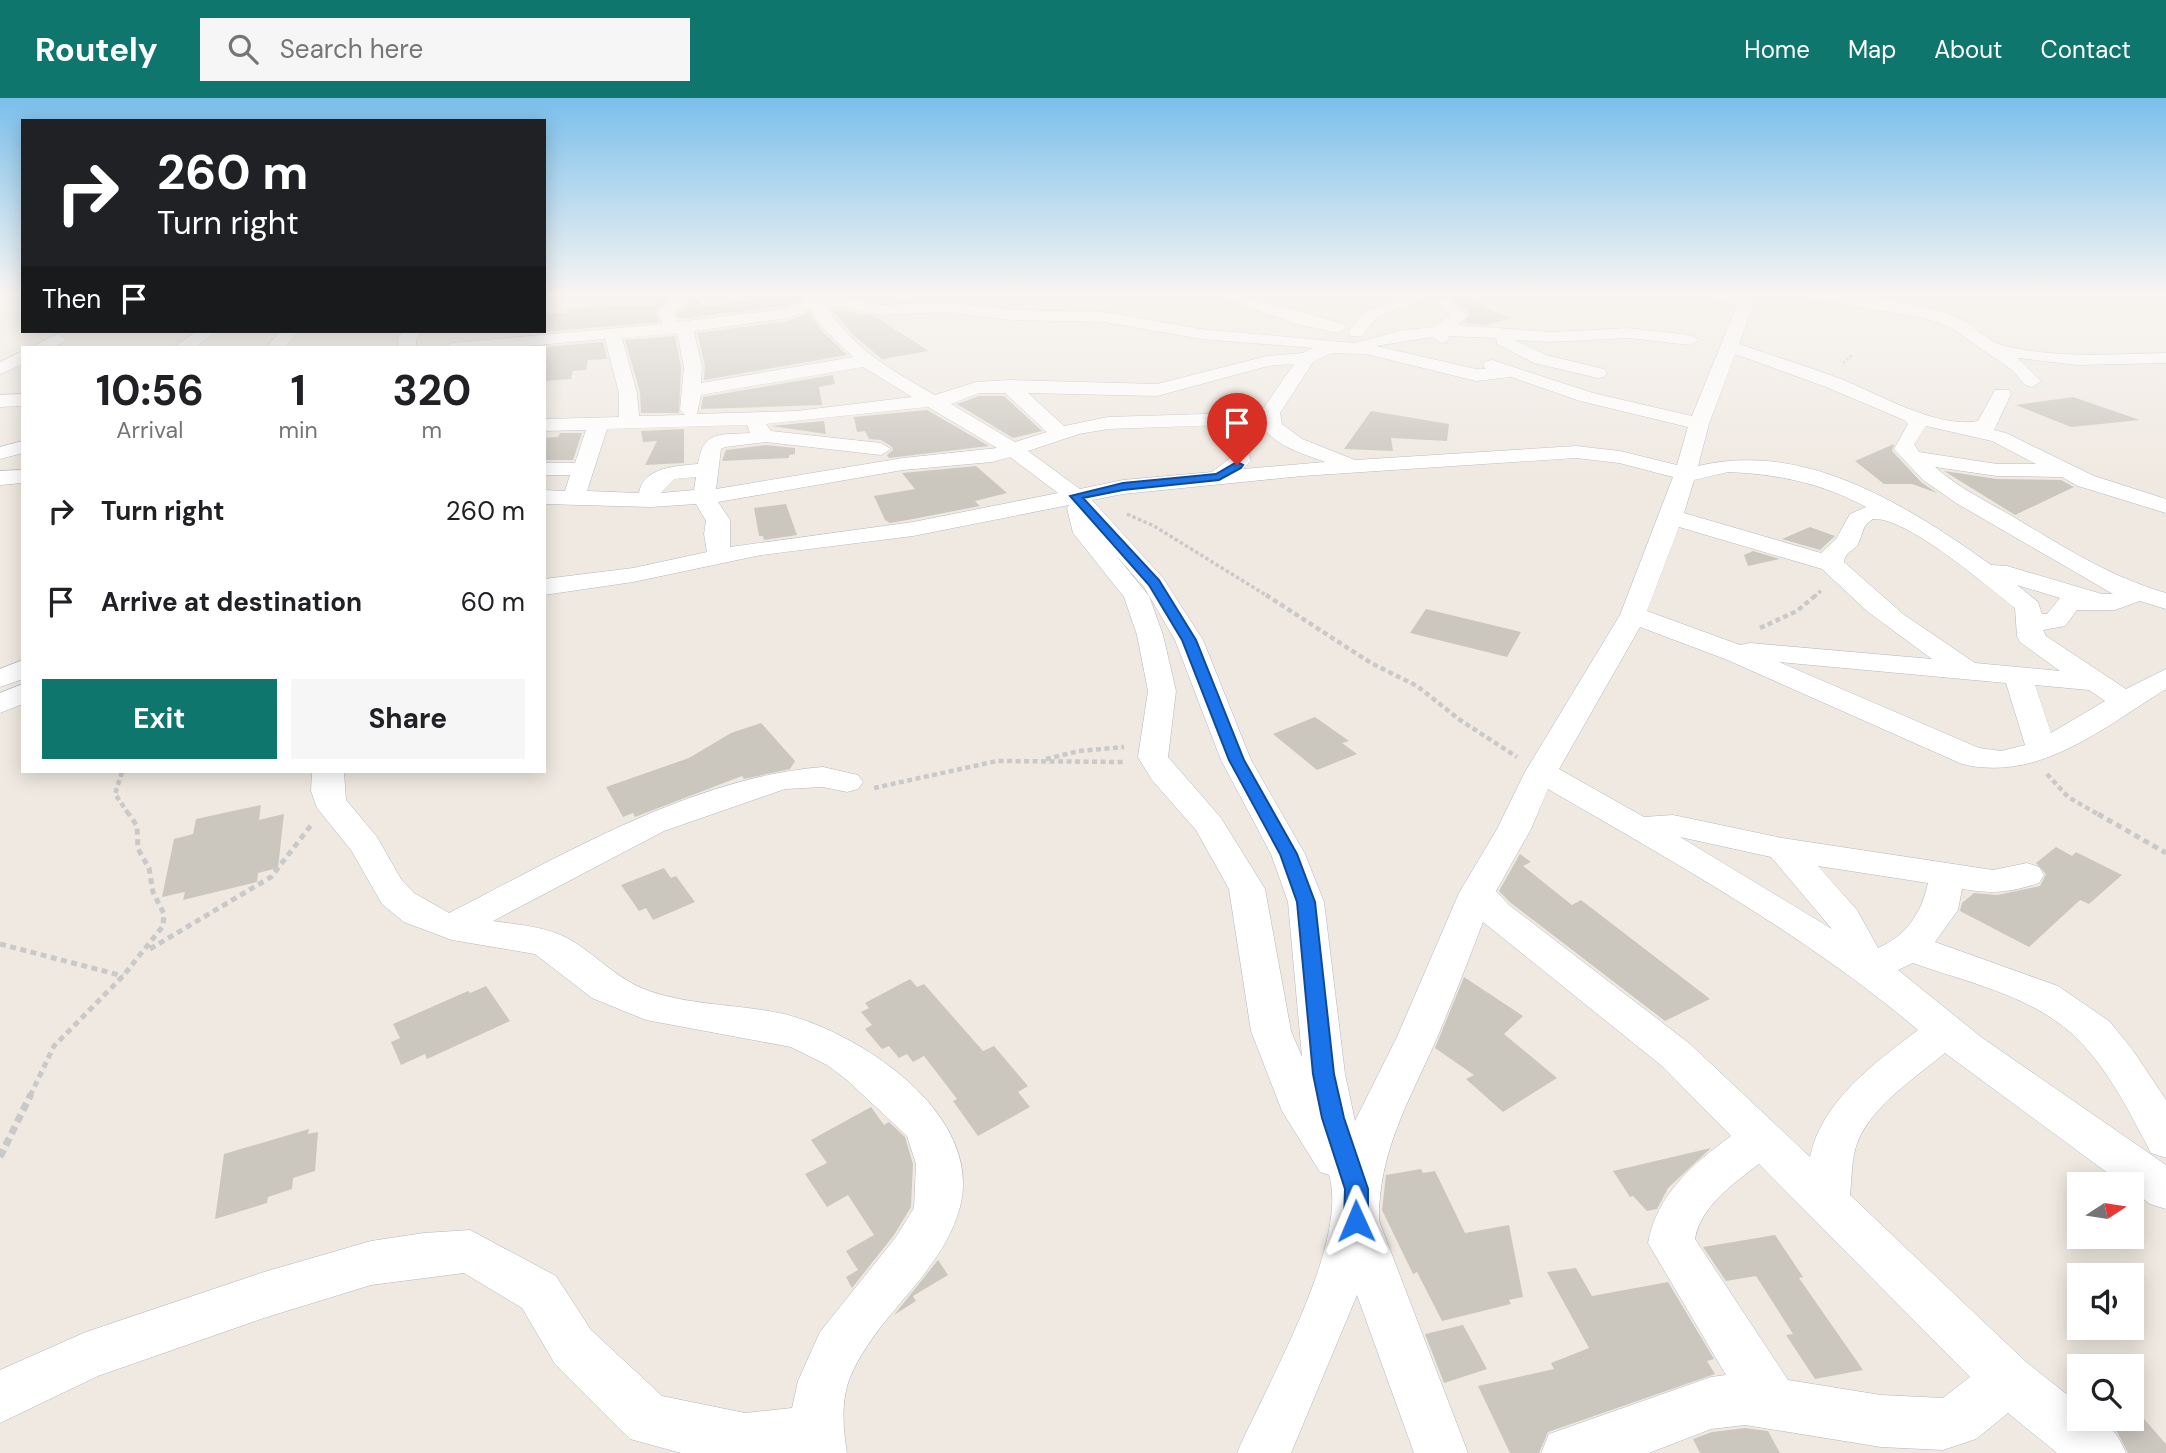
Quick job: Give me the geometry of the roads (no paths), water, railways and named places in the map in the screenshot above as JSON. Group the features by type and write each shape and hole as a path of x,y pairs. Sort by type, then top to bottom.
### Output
{"street":[{"path":"618,355 628,393 625,424"},
{"path":"691,355 691,437 716,442 753,441 761,428 796,417 927,401 976,388 1009,386 1157,390 1266,361 1307,358 1312,355"},
{"path":"625,424 654,411 773,389 833,355"},
{"path":"879,355 927,401 997,438 1076,496 1154,583 1189,640 1236,760 1288,854 1306,902 1324,1074 1333,1118 1387,1312 1441,1453"},
{"path":"1401,355 1464,373 1481,375 1511,372"},
{"path":"1470,355 1511,372 1607,403 1704,468 1774,469 1846,487 1900,513 1970,561 2029,608 2032,624 2030,636 2036,642 2126,702"},
{"path":"1532,355 1598,373"},
{"path":"1264,1453 1333,1294 1374,1127 1417,1037 1477,893 1541,772 1633,615 1672,517 1682,452 1727,355"},
{"path":"1754,355 1833,383 1911,416 1999,437 2101,486 2166,506"},
{"path":"2001,355 2018,366 2032,381"},
{"path":"2037,355 2078,360 2166,358"},
{"path":"0,369 21,357"},
{"path":"546,497 651,500 755,492 903,464 992,456 1075,429 1123,421 1242,420 1270,413 1307,358"},
{"path":"1009,386 1062,435"},
{"path":"773,389 796,417"},
{"path":"1157,390 1242,420"},
{"path":"1969,429 1986,426 2002,394"},
{"path":"0,401 21,400"},
{"path":"546,425 625,424 690,404 761,428 881,449"},
{"path":"1270,413 1272,426 1288,439 1360,468"},
{"path":"822,414 850,426 903,464"},
{"path":"1911,416 1918,423 1904,444 1904,449 1931,475 1964,498 2108,582 2166,601"},
{"path":"1219,477 1240,461 1231,435 1232,429 1242,420"},
{"path":"576,497 598,425"},
{"path":"716,442 711,446 705,486 708,509 718,520 716,534 720,556"},
{"path":"0,451 21,447"},
{"path":"1576,452 1620,457 1682,452"},
{"path":"546,587 626,576 720,556 914,529 1123,486 1576,452 1682,452"},
{"path":"1913,457 1997,470 2067,471"},
{"path":"547,473 584,468"},
{"path":"651,500 650,489 669,474 708,470"},
{"path":"1964,498 1993,492 2036,472"},
{"path":"0,478 21,476"},
{"path":"1076,496 1085,533 1130,586 1150,635 1162,691 1153,745 1155,763 1209,825 1247,890 1255,924 1271,1031 1303,1111 1356,1205"},
{"path":"1834,566 1833,553 1847,542 1847,531 1856,518 1871,513 1900,513"},
{"path":"1672,517 1834,566 1856,591 1896,624 1973,671"},
{"path":"1970,561 2091,600 2108,603 2141,593"},
{"path":"626,576 662,585"},
{"path":"2032,624 2056,620 2069,603 2091,600"},
{"path":"1633,615 1716,645 1973,757 2001,760 2045,750 2166,677"},
{"path":"1716,645 2096,682"},
{"path":"2018,676 2045,750"},
{"path":"1541,772 1733,882 1867,970 1907,997 1945,1030 2166,1190"},
{"path":"454,926 652,824 781,780 824,777 847,782"},
{"path":"0,1396 86,1356 264,1295 371,1263 424,1254 470,1251 540,1292 573,1347 649,1420 745,1440 818,1443 826,1373 847,1336 919,1240 937,1208 938,1167 933,1141 918,1117 855,1061 822,1041 775,1026 656,1009 605,987 557,948 541,942 478,934 424,917 401,902 388,886 328,785"},
{"path":"1639,828 1673,825 1782,849 2004,882 2027,875"},
{"path":"1782,849 1841,913 1864,954 1867,970"},
{"path":"1867,970 1910,948 1940,911 1947,875"},
{"path":"1477,893 1496,914 1676,1055 2008,1380 2099,1453"},
{"path":"1910,948 2037,992 2085,1022 2110,1049 2166,1140"},
{"path":"1827,1200 1837,1138 1854,1113 1877,1087 1945,1030"},
{"path":"1762,1137 1722,1167 1687,1204 1671,1227 1671,1243 1772,1402"},
{"path":"1567,1453 1663,1422 1711,1403 1745,1399 1869,1419 1943,1424 1957,1420 2008,1380"}]}
